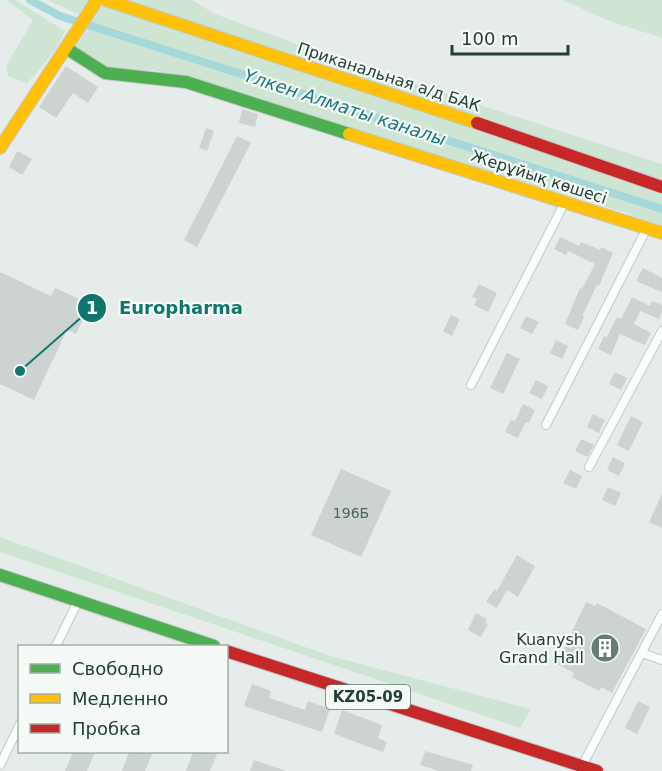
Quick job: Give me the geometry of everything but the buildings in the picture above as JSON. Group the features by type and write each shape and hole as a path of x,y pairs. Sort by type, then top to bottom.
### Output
{"street":[{"path":"0,148 97,0"},
{"name":"Приканальная а/д БАК","path":"106,0 533,141 662,187"},
{"name":"Жерұйық көшесі","path":"66,48 105,73 186,82 662,233"},
{"path":"471,385 565,202"},
{"path":"546,425 647,228"},
{"path":"590,467 662,331"},
{"path":"0,575 211,645"},
{"path":"56,645 78,601"},
{"path":"582,766 662,614"},
{"name":"KZ05-09","path":"228,652 597,771"},
{"path":"642,653 662,660"},
{"path":"0,765 18,728"}],"green space":[{"path":"6,0 15,0 65,31 44,65 27,83 8,76 6,66 33,20"},
{"path":"48,0 192,0 215,14 341,60 662,164 662,228 623,212 154,70 112,69 95,64 71,46 88,19"},
{"path":"563,0 662,0 662,38 604,19"},
{"path":"0,537 330,656 531,709 520,728 0,552"}],"waterway":[{"name":"Үлкен Алматы каналы","path":"30,0 60,16 662,209"}],"traffic: fast":[{"path":"66,48 105,73 186,82 349,134"},
{"path":"0,575 211,645"}],"traffic: slow":[{"path":"0,148 97,0"},
{"path":"106,0 477,123"},
{"path":"349,134 662,233"}],"traffic: jam":[{"path":"477,123 662,187"},
{"path":"228,652 597,771"}],"place":[{"name":"Europharma","path":"20,371"},
{"name":"Kuanysh Grand Hall","path":"605,648"}]}
